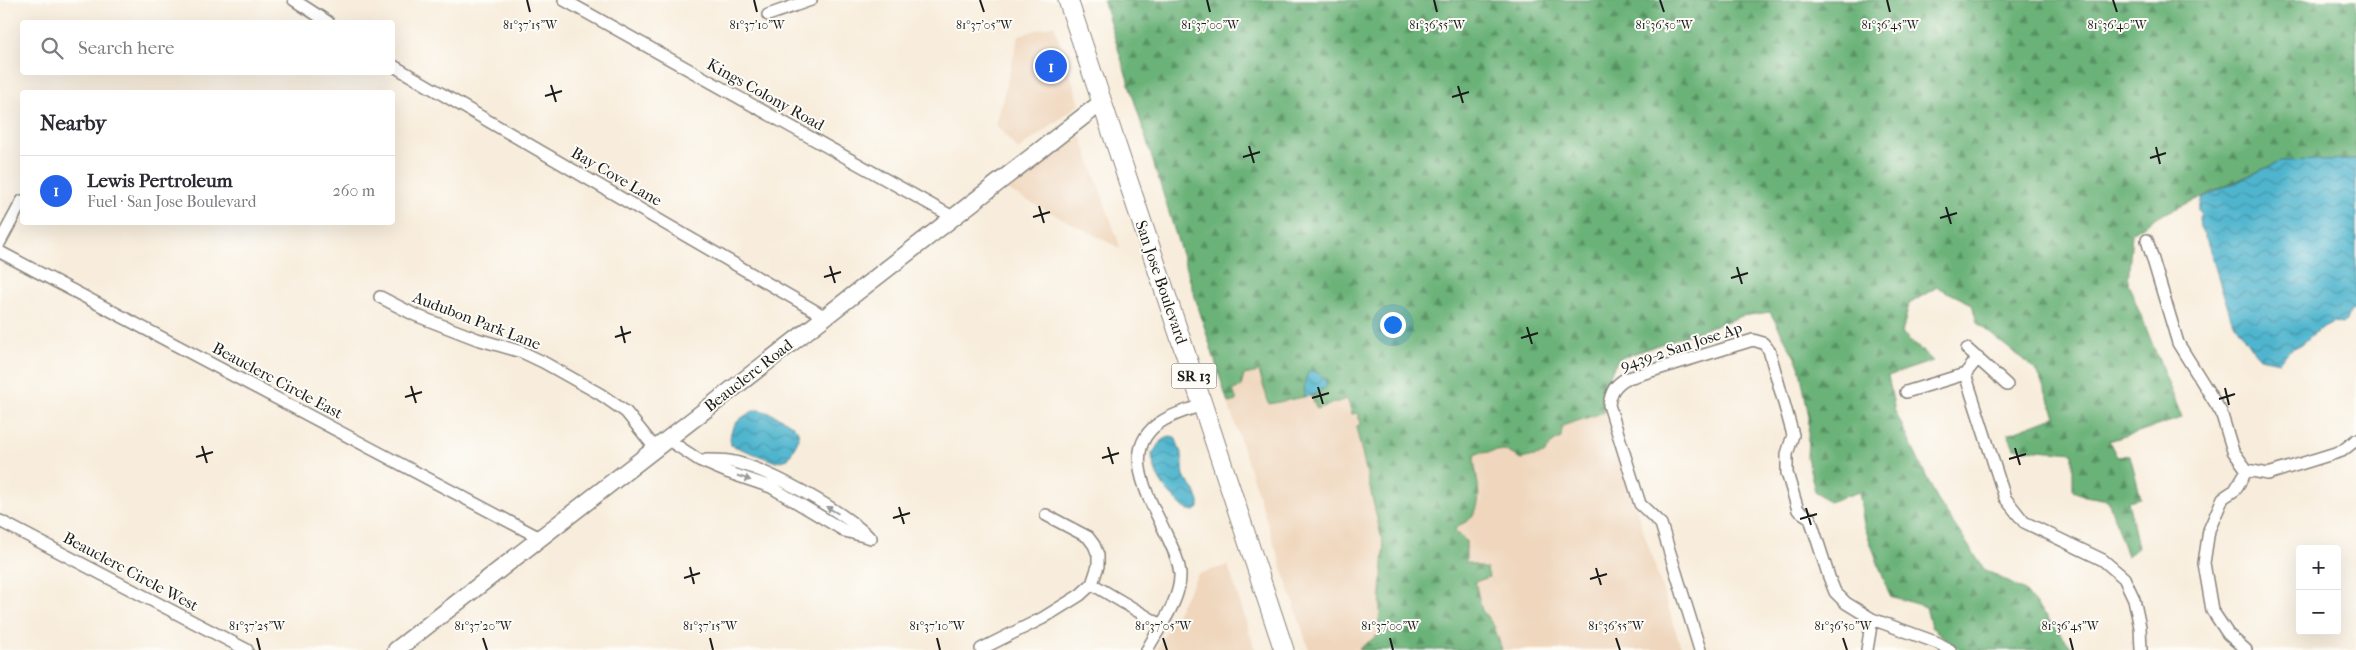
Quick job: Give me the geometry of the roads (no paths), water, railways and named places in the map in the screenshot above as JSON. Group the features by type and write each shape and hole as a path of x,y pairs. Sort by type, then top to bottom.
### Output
{"main road":[{"name":"San Jose Boulevard","path":"1068,0 1284,650"}],"street":[{"path":"294,0 325,20"},
{"name":"Kings Colony Road","path":"564,0 953,217"},
{"path":"768,14 811,0"},
{"name":"Bay Cove Lane","path":"395,67 824,316"},
{"name":"Beauclerc Road","path":"396,650 1102,102"},
{"path":"0,242 20,205"},
{"path":"2147,240 2178,343 2221,412 2233,452 2248,470 2268,474 2342,451 2356,440"},
{"name":"Beauclerc Circle East","path":"0,252 540,538"},
{"name":"Audubon Park Lane","path":"380,297 415,315 477,339 522,352 543,362 600,394 626,412 661,443 727,472 771,487 845,531 871,538 852,521 797,489"},
{"name":"9439-2 San Jose Ap","path":"1700,650 1661,524 1640,504 1609,405 1610,394 1616,385 1625,379 1753,340 1763,343 1769,350 1793,435 1787,454 1787,473 1798,510 1810,518 1835,592 1846,603 1872,620 1938,642 1950,650"},
{"path":"1967,349 2007,385"},
{"path":"1906,392 1965,374 1978,358"},
{"path":"1965,374 2005,498 2024,522 2103,560 2124,578 2134,599 2141,650"},
{"path":"1147,650 1179,587 1179,563 1142,478 1139,463 1141,449 1148,434 1156,425 1165,419 1203,405"},
{"path":"699,460 730,461 774,478 797,489 790,499"},
{"path":"2246,650 2228,634 2212,610 2204,564 2209,530 2223,498 2236,490 2248,470"},
{"path":"980,649 1043,618 1080,595 1092,584 1098,566 1094,545 1088,537 1046,515"},
{"name":"Beauclerc Circle West","path":"0,521 247,650"},
{"path":"1092,584 1161,625"},
{"path":"1866,650 1872,620"}],"water":[{"path":"2356,159 2356,308 2350,311 2347,321 2341,324 2333,322 2318,330 2302,344 2290,350 2279,362 2260,358 2231,318 2207,241 2200,228 2199,218 2201,212 2198,210 2202,198 2281,161"},
{"path":"1315,371 1325,379 1327,386 1311,396 1304,397 1308,372"},
{"path":"756,410 779,417 796,428 798,432 797,442 788,459 776,462 731,445 731,433 736,423"},
{"path":"1170,436 1175,437 1182,455 1184,477 1195,491 1199,502 1199,508 1195,511 1185,508 1173,497 1160,481 1155,469 1152,454 1162,440"}],"place":[{"name":"Lewis Pertroleum","path":"1051,66"}]}
